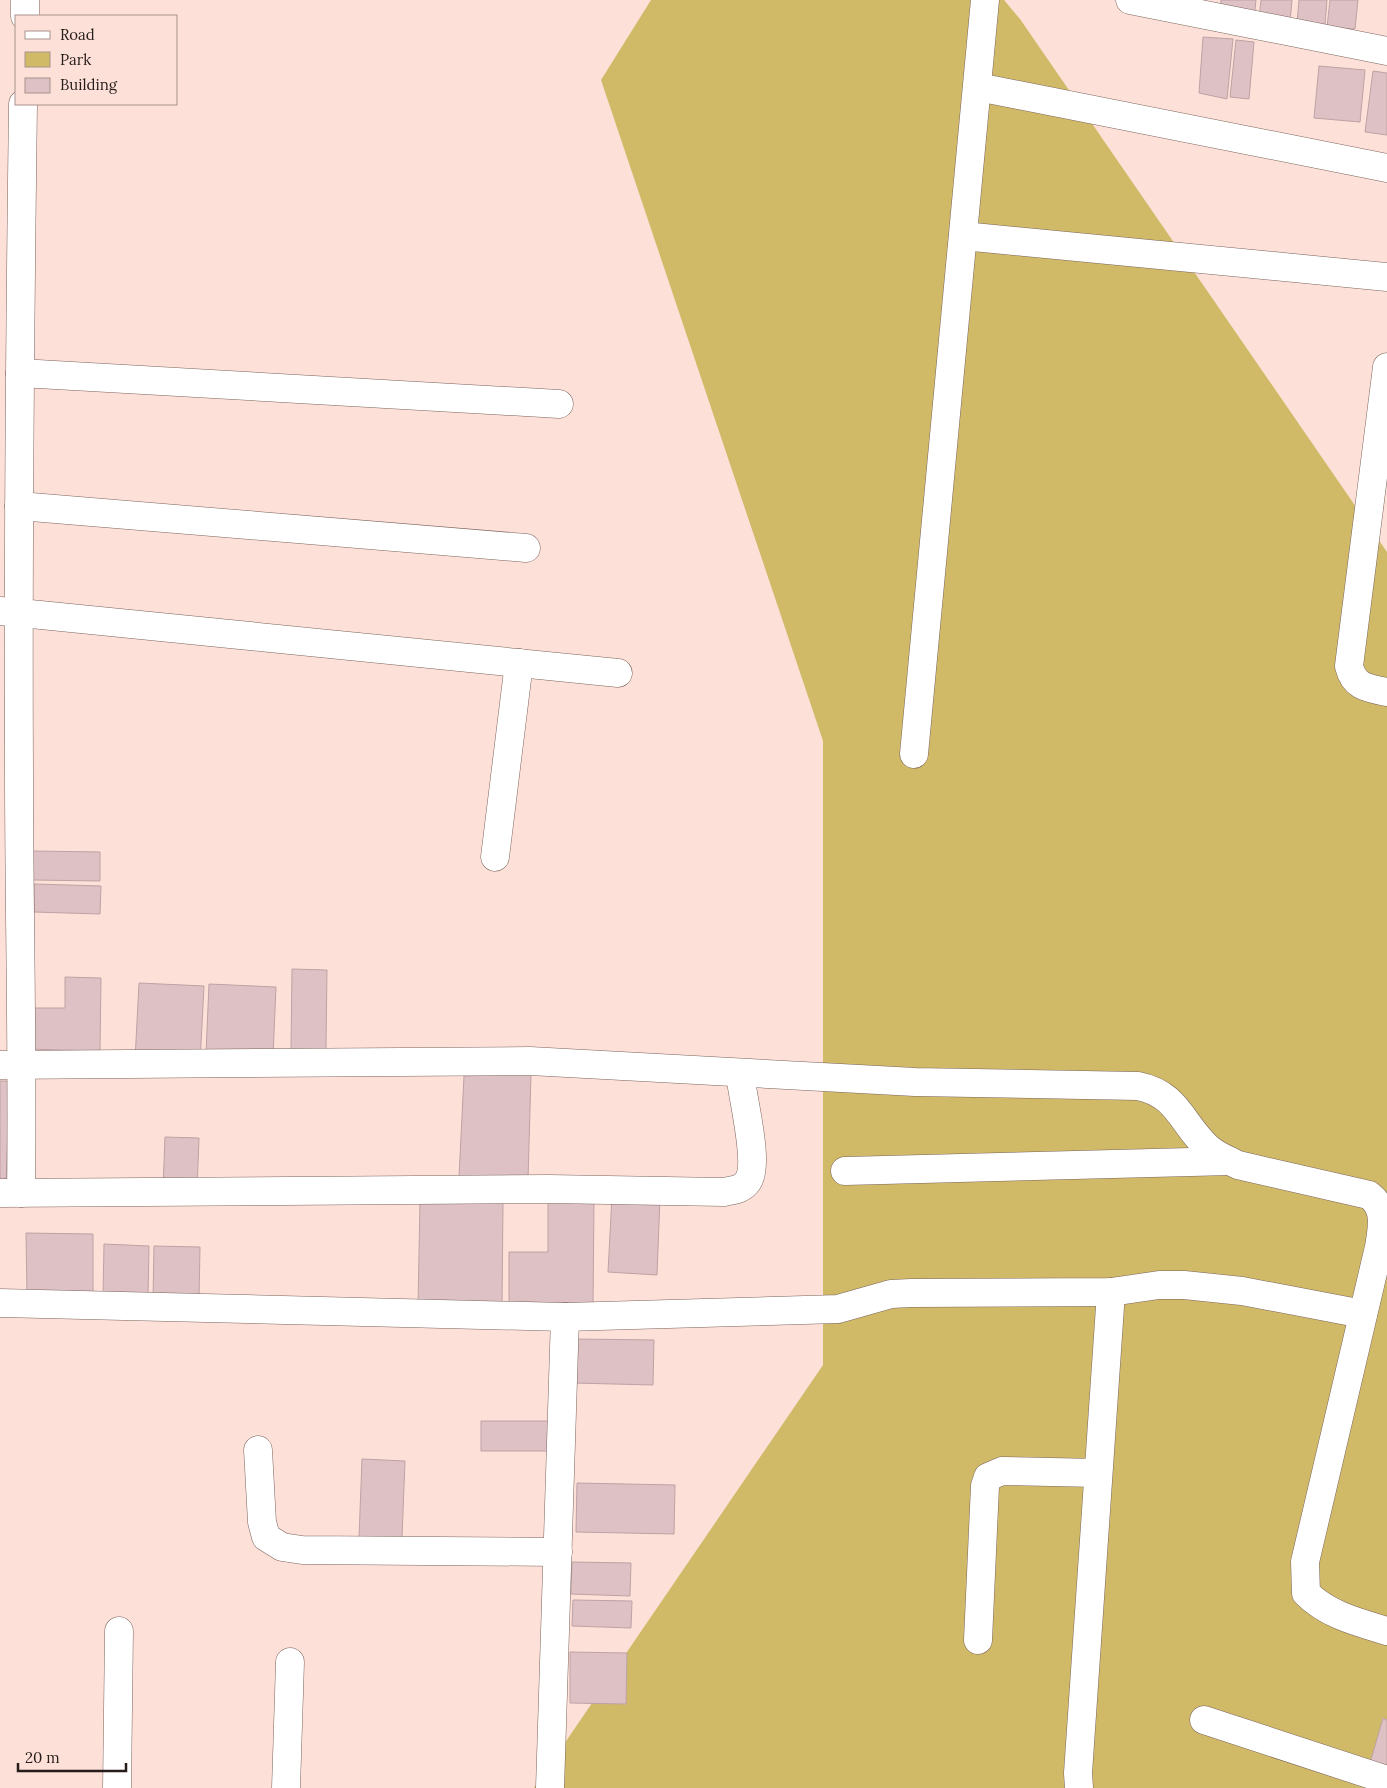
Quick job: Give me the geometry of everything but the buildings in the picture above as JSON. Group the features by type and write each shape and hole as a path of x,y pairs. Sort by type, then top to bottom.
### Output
{"street":[{"path":"25,0 25,15"},
{"path":"914,754 985,0"},
{"path":"1130,0 1387,51"},
{"path":"978,87 1387,168"},
{"path":"23,105 19,506 10,613 10,1193 539,1189 724,1192 741,1188 748,1181 753,1163 740,1073"},
{"path":"963,236 1387,277"},
{"path":"1387,367 1349,666 1352,678 1361,685 1387,692"},
{"path":"20,373 559,404"},
{"path":"19,506 526,548"},
{"path":"10,613 618,673"},
{"path":"496,857 519,663"},
{"path":"11,1065 530,1061 915,1082 1138,1086 1152,1089 1163,1095 1207,1147 1230,1161"},
{"path":"845,1171 1230,1161 1369,1195 1378,1202 1382,1209 1383,1223 1305,1562 1306,1592 1318,1604 1342,1617 1387,1631"},
{"path":"0,1304 565,1316 838,1309 890,1294 1111,1292 1159,1285 1209,1287 1242,1291 1363,1314"},
{"path":"1079,1788 1111,1292"},
{"path":"550,1788 565,1316"},
{"path":"258,1450 262,1522 266,1536 282,1547 302,1550 558,1552"},
{"path":"978,1640 985,1486 988,1478 1002,1471 1098,1473"},
{"path":"117,1788 119,1631"},
{"path":"286,1788 290,1662"},
{"path":"1204,1720 1387,1780"}],"green space":[{"path":"651,0 1004,0 1020,19 1387,552 1387,1788 534,1788 823,1365 823,741 601,80"}]}
